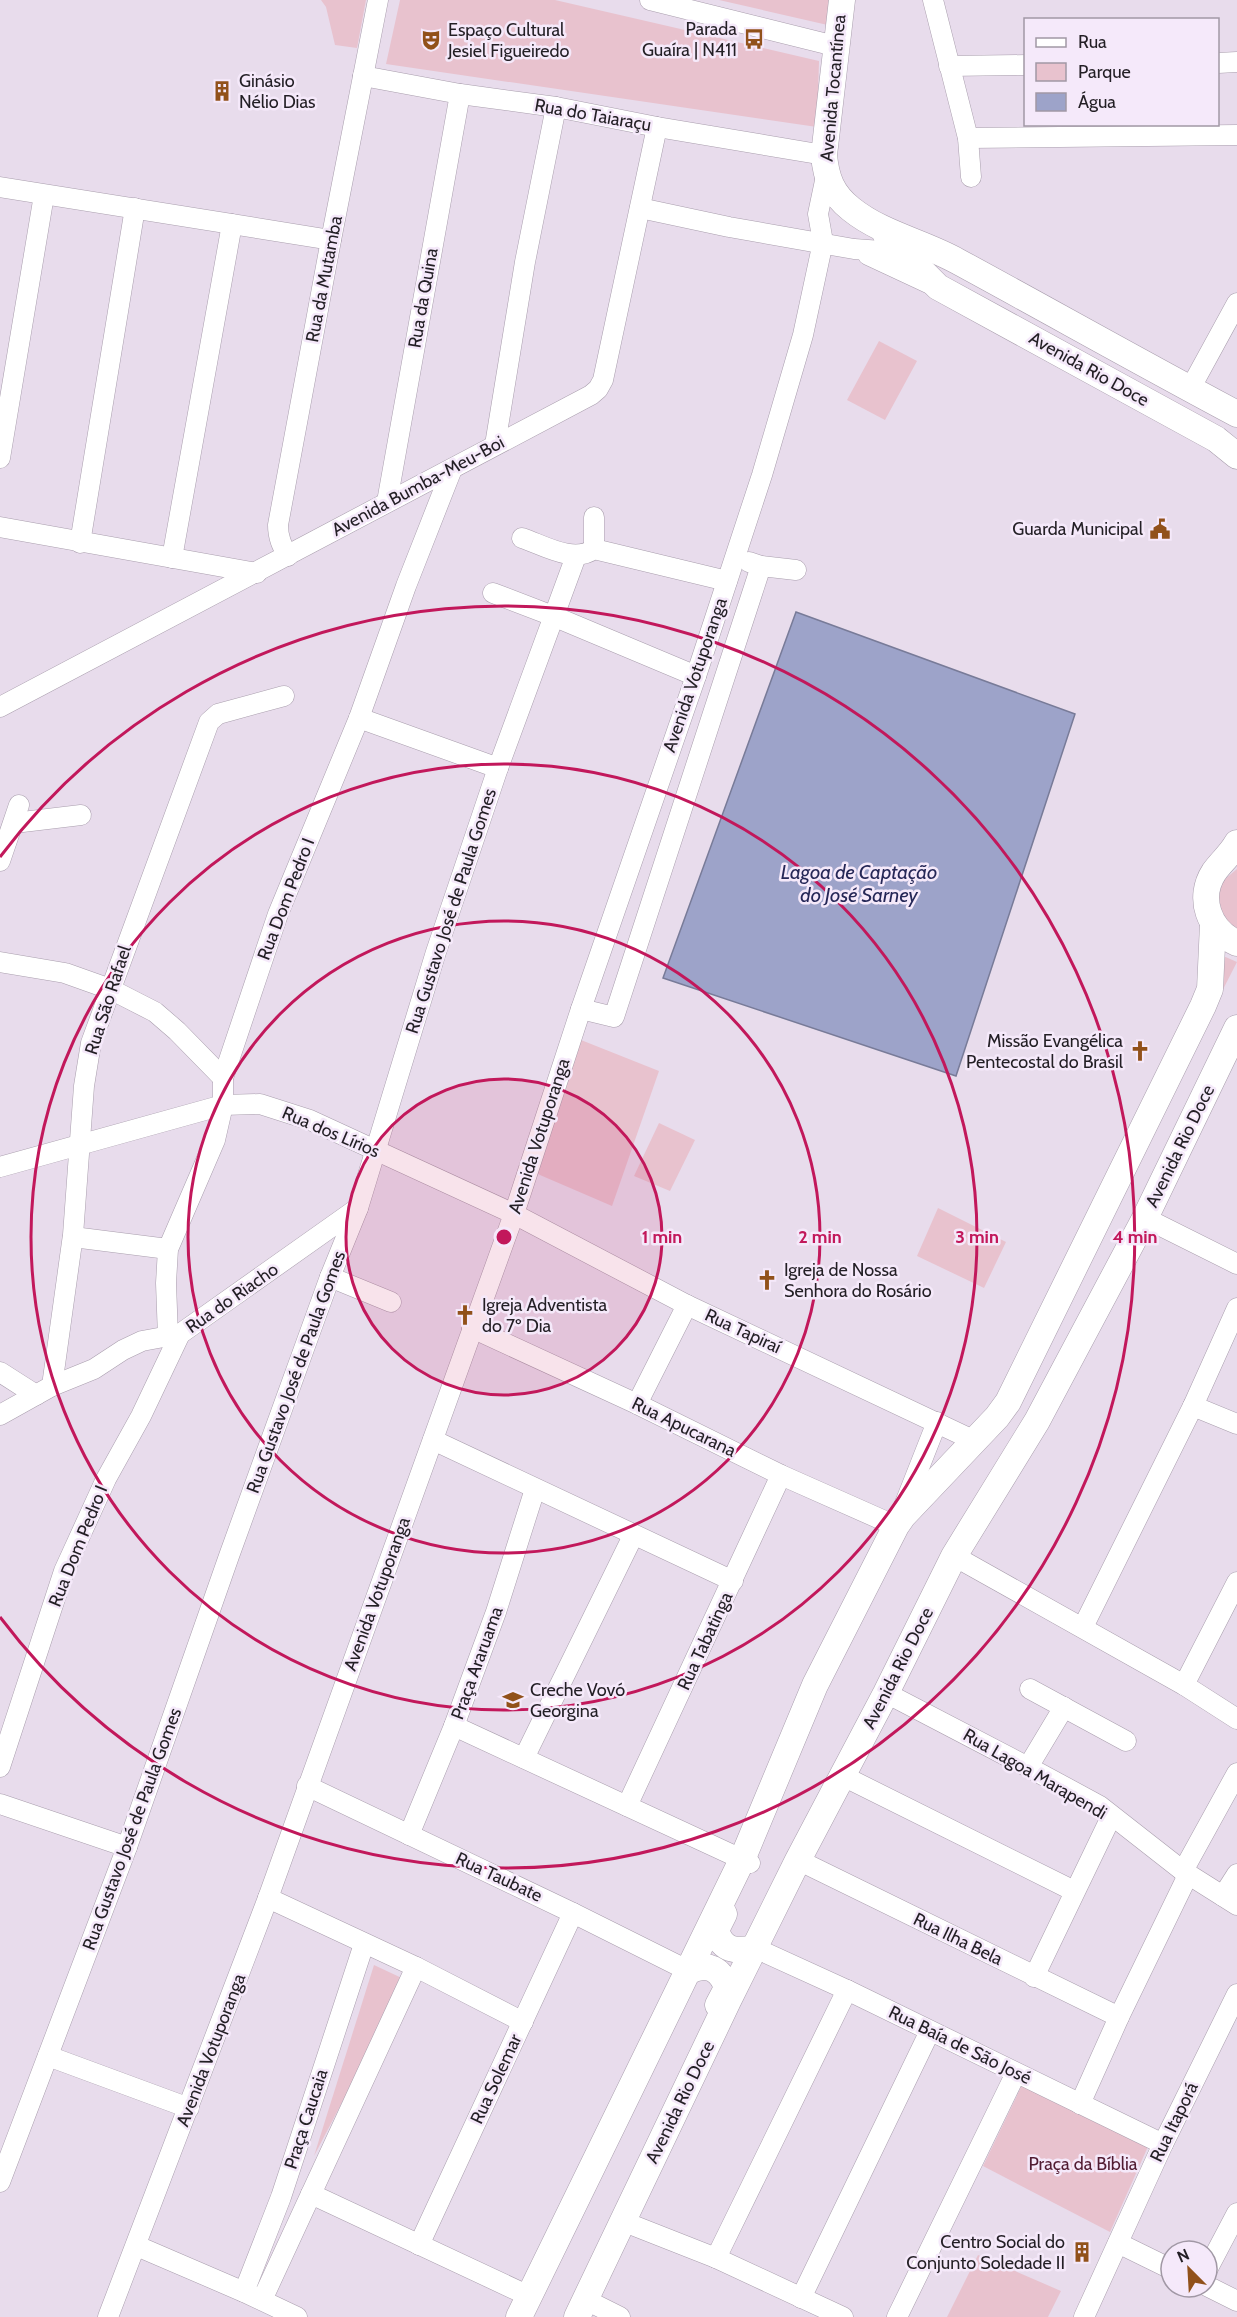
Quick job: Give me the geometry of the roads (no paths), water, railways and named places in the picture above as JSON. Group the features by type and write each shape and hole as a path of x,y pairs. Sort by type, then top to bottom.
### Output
{"main road":[{"name":"Avenida Tocantínea","path":"825,166 842,0"},
{"name":"Avenida Rio Doce","path":"825,166 837,194 849,208 873,223 954,259 1237,414"},
{"name":"Avenida Rio Doce","path":"873,223 938,287 1216,439 1237,456"},
{"path":"1232,853 1209,880 1206,891 1208,914 1213,924 1224,936 1237,943"},
{"path":"755,1948 739,1951 729,1949 720,1941 716,1930 746,1862 758,1822 815,1685 896,1526 1008,1402 1203,1006 1210,988 1213,924"},
{"name":"Avenida Rio Doce","path":"581,2309 798,1860 886,1693 954,1556 1037,1421 1145,1218 1237,1028"},
{"path":"524,2307 689,1971 746,1862"},
{"path":"680,2102 684,2072 727,1988 724,1979 712,1968 704,1966 689,1971"}],"street":[{"name":"Rua da Mutamba","path":"288,556 278,535 278,525 378,0"},
{"path":"650,0 683,4 836,46"},
{"path":"933,0 968,138 971,177"},
{"path":"1219,63 1237,62"},
{"path":"949,66 1024,65"},
{"name":"Rua do Taiaraçu","path":"363,76 460,94 556,107 657,127 825,166"},
{"name":"Rua da Quina","path":"387,502 460,94"},
{"path":"495,445 525,262 556,107"},
{"name":"Avenida Bumba-Meu-Boi","path":"0,707 257,573 387,502 452,470 591,395 598,389 603,380 657,127"},
{"path":"968,138 1237,135"},
{"name":"Avenida Votuporanga","path":"108,2317 268,1898 514,1214 581,1009 694,681 762,475 802,335 823,242 818,214 825,166"},
{"path":"0,187 331,240"},
{"path":"0,458 44,195"},
{"path":"80,543 135,208"},
{"name":"Avenida Rio Doce","path":"640,208 729,227 854,249 904,252 954,259"},
{"path":"172,558 232,224"},
{"name":"Avenida Rio Doce","path":"854,249 938,287"},
{"path":"1190,389 1237,303"},
{"name":"Rua Dom Pedro I","path":"0,1767 64,1571 106,1479 141,1416 174,1335 165,1283 168,1249 215,1140 223,1105 223,1078 278,914 359,718 406,585 452,470"},
{"path":"585,553 594,517"},
{"path":"0,527 257,573"},
{"path":"522,538 727,581"},
{"name":"Rua Gustavo José de Paula Gomes","path":"0,2182 127,1847 229,1556 330,1277 358,1208 436,952 498,768 553,616 585,553"},
{"path":"735,557 761,566 796,570"},
{"name":"Avenida Votuporanga","path":"581,1009 614,1017 686,802 761,566"},
{"path":"493,593 553,616 694,681 719,695"},
{"name":"Rua São Rafael","path":"44,1390 73,1238 89,1054 110,989 209,722 218,714 284,696"},
{"path":"359,718 498,768"},
{"path":"654,796 686,802"},
{"path":"0,861 16,814 81,815"},
{"path":"614,912 645,922"},
{"path":"0,962 65,973 110,989 155,1012 223,1078"},
{"name":"Rua dos Lírios","path":"0,1167 223,1105 260,1104 310,1120 514,1214"},
{"name":"Rua do Riacho","path":"0,1415 44,1390 94,1370 123,1350 142,1341 174,1335 358,1208"},
{"name":"Rua Tapiraí","path":"514,1214 687,1305 975,1441"},
{"path":"1145,1218 1237,1264"},
{"path":"73,1238 168,1249"},
{"path":"330,1277 391,1302"},
{"path":"637,1404 687,1305"},
{"path":"1083,1627 1193,1406 1237,1308"},
{"name":"Rua Apucarana","path":"472,1328 637,1404 781,1475 896,1526"},
{"path":"0,1372 44,1390"},
{"path":"1193,1406 1237,1424"},
{"path":"896,1526 937,1422"},
{"path":"433,1440 633,1536 733,1581"},
{"name":"Rua Tabatinga","path":"627,1806 781,1475"},
{"name":"Praça Araruama","path":"409,1835 454,1726 496,1612 536,1489"},
{"path":"524,1758 585,1638 633,1536"},
{"path":"954,1556 1185,1685 1237,1719"},
{"path":"1185,1685 1237,1582"},
{"path":"1030,1689 1126,1742"},
{"name":"Rua Lagoa Marapendi","path":"886,1693 1100,1806 1186,1873 1230,1900"},
{"path":"1028,1767 1064,1707"},
{"path":"454,1726 746,1862"},
{"path":"1080,2104 1186,1873 1237,1773"},
{"path":"843,1776 1074,1891"},
{"name":"Rua Taubate","path":"307,1786 689,1971"},
{"path":"0,1804 127,1847"},
{"path":"1034,1977 1111,1816"},
{"name":"Rua Ilha Bela","path":"798,1860 1119,2017"},
{"path":"1230,1900 1237,1874"},
{"path":"268,1898 416,1967 523,2022"},
{"name":"Rua Solemar","path":"419,2245 573,1913"},
{"name":"Praça Caucaia","path":"244,2292 280,2197 364,1944"},
{"name":"Rua Baía de São José","path":"755,1948 847,1990 1163,2145"},
{"name":"Praça Caucaia","path":"262,2300 416,1967"},
{"path":"716,2258 847,1990"},
{"name":"Rua Itaporá","path":"1084,2317 1163,2145 1237,1994"},
{"path":"801,2298 930,2031"},
{"path":"48,2056 189,2108"},
{"path":"897,2317 1016,2073"},
{"path":"288,2173 311,2194 419,2245 524,2307"},
{"path":"280,2197 311,2194"},
{"path":"1219,2247 1237,2213"},
{"path":"622,2221 716,2258 843,2317"},
{"path":"1118,2243 1159,2263"},
{"path":"137,2246 297,2317"},
{"path":"1219,2292 1237,2301"},
{"path":"581,2309 620,2317"}],"water":[{"name":"Lagoa de Captação do José Sarney","path":"796,612 1075,714 956,1076 663,978"}],"place":[{"name":"Parada Guaíra | N411","path":"754,39"},
{"name":"Espaço Cultural Jesiel Figueiredo","path":"431,40"},
{"name":"Ginásio Nélio Dias","path":"222,91"},
{"name":"Guarda Municipal","path":"1160,529"},
{"name":"Missão Evangélica Pentecostal do Brasil","path":"1140,1051"},
{"name":"Igreja de Nossa Senhora do Rosário","path":"767,1280"},
{"name":"Igreja Adventista do 7º Dia","path":"465,1315"},
{"name":"Creche Vovó Georgina","path":"513,1700"},
{"name":"Centro Social do Conjunto Soledade II","path":"1082,2252"}],"park label":[{"name":"Praça da Bíblia","path":"1083,2164"}]}
